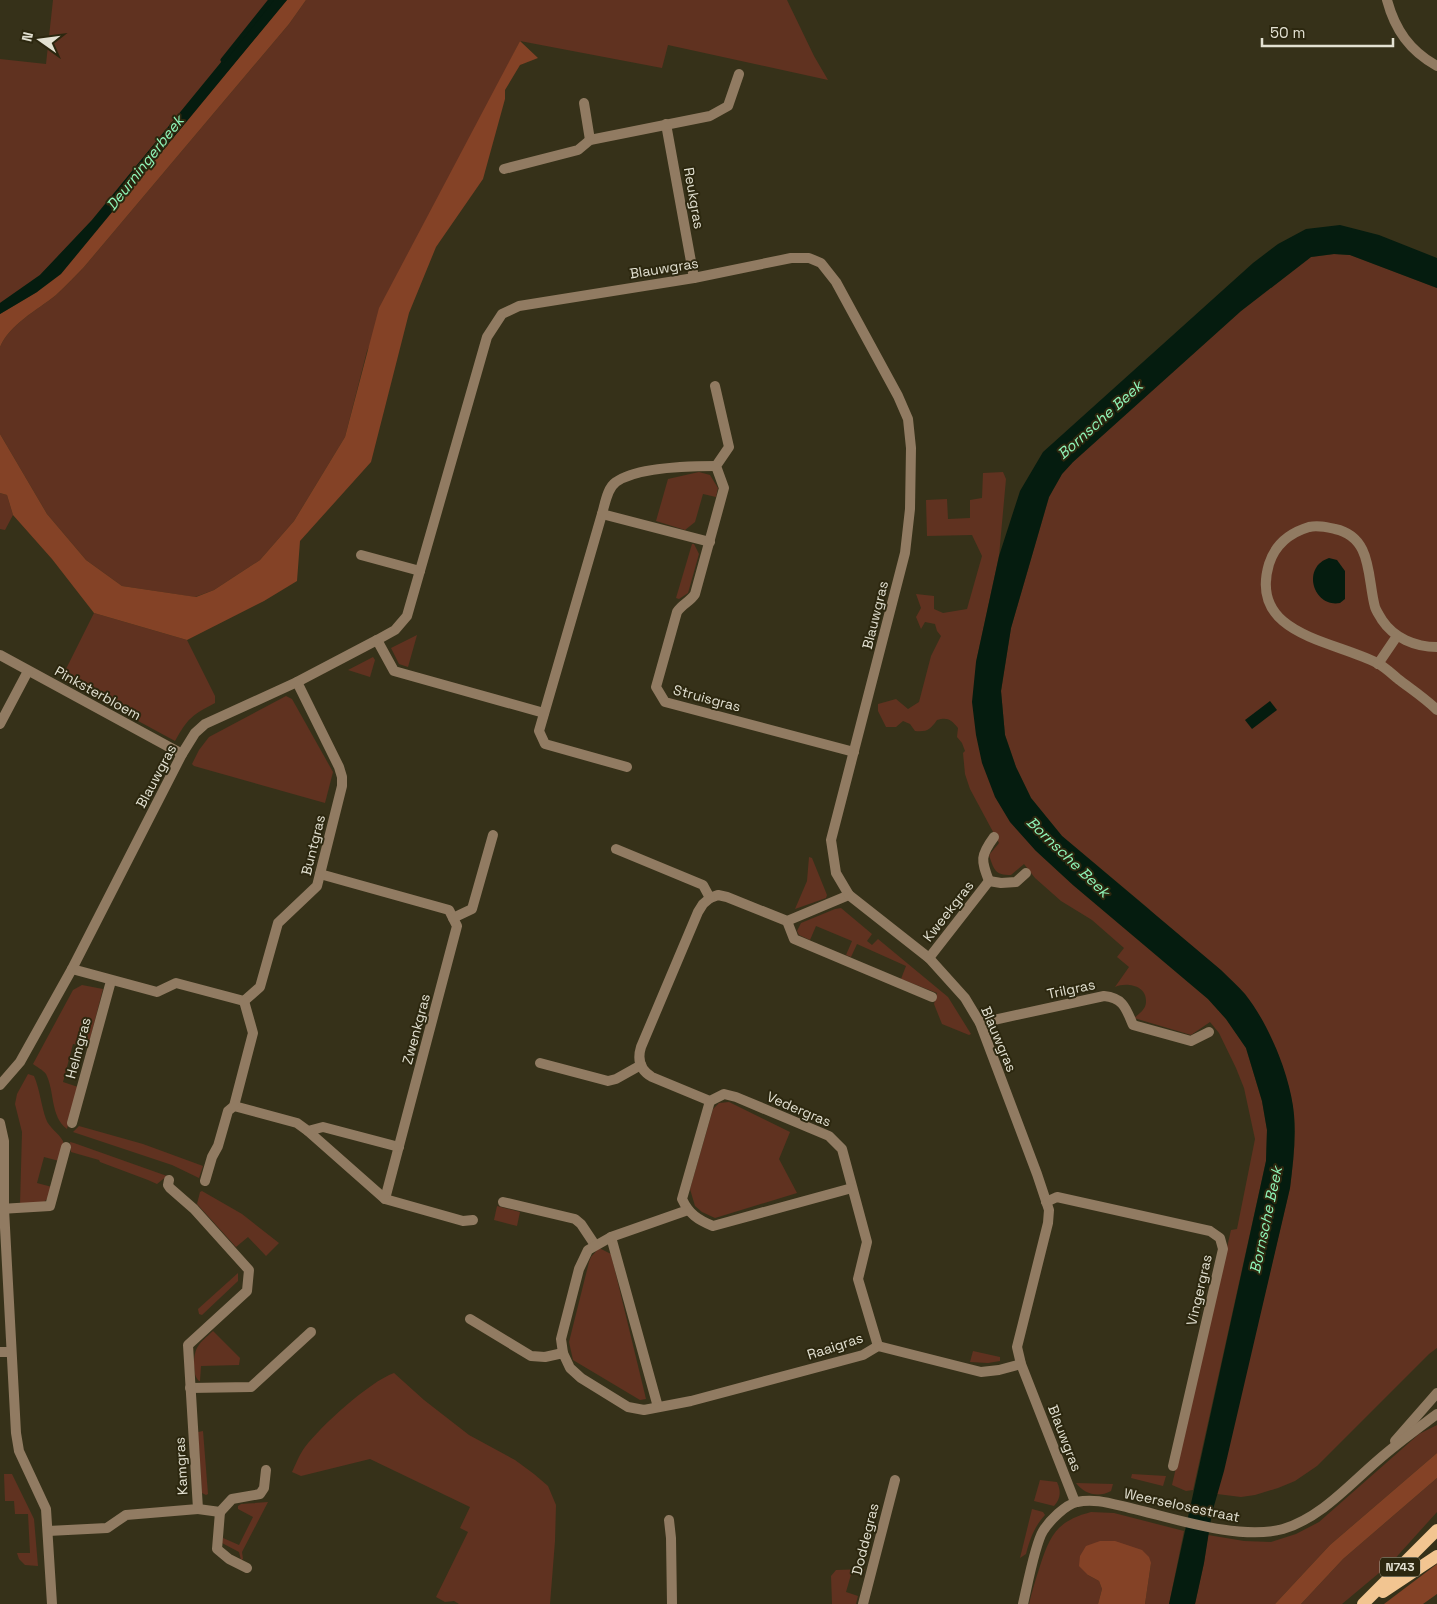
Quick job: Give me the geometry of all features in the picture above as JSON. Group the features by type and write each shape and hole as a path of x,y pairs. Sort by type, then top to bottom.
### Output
{"main road":[{"name":"N743","path":"1363,1604 1437,1530"},
{"name":"N743","path":"1363,1604 1437,1556"}],"street":[{"path":"1387,0 1400,34 1416,52 1437,66"},
{"path":"504,169 578,150 590,140 710,116 728,106 739,74"},
{"path":"584,103 590,140"},
{"name":"Reukgras","path":"666,124 694,278"},
{"name":"Blauwgras","path":"0,1085 20,1062 72,969 182,754 195,733 205,724 296,682 377,640 395,630 407,616 487,336 502,314 519,306 694,278 791,258 809,258 821,262 841,291 898,396 908,420 911,448 910,509 905,554 831,840 836,873 849,895 929,958 965,998 980,1023 1049,1210 1048,1222 1017,1347 1075,1502"},
{"path":"627,767 545,744 539,731 609,491 616,482 640,473 685,466 716,466 729,447 715,386"},
{"name":"Struisgras","path":"716,466 724,488 710,542 695,594 691,600 681,606 674,621 656,687 663,700 854,752"},
{"path":"602,514 710,542"},
{"path":"1437,647 1410,643 1397,636 1388,628 1375,609 1363,548 1353,538 1339,530 1322,526 1310,527 1283,540 1276,550 1266,578 1268,602 1275,614 1290,627 1308,637 1378,664 1437,710"},
{"path":"361,555 420,571"},
{"path":"1378,664 1397,636"},
{"path":"377,640 394,671 544,713"},
{"name":"Pinksterbloem","path":"0,655 182,754"},
{"path":"0,724 28,671"},
{"name":"Buntgras","path":"244,1001 260,987 278,924 317,886 342,786 340,767 296,682"},
{"path":"320,874 449,910 453,918 472,909 493,834"},
{"name":"Kweekgras","path":"989,881 983,865 984,851 994,838"},
{"path":"616,849 703,885 710,898"},
{"name":"Kweekgras","path":"989,881 1001,883 1016,882 1026,873"},
{"name":"Kweekgras","path":"929,958 989,881"},
{"path":"852,1188 713,1226 699,1220 688,1210 682,1199 710,1101 652,1078 644,1072 638,1056 641,1047 698,912 710,898 718,895 727,896 786,921 794,939 932,997"},
{"path":"786,921 849,895"},
{"name":"Zwenkgras","path":"385,1199 457,926 453,918"},
{"path":"72,969 157,992 176,983 244,1001 253,1033 234,1106 228,1111 205,1181"},
{"name":"Helmgras","path":"72,1123 111,980"},
{"name":"Trilgras","path":"980,1023 1104,996 1116,997 1123,1004 1133,1025 1191,1041 1209,1032"},
{"path":"540,1063 608,1081 616,1079 640,1065"},
{"name":"Vedergras","path":"710,1101 724,1094 736,1097 829,1136 842,1149 867,1242 858,1279 878,1346"},
{"path":"234,1106 297,1122 385,1199 463,1220 473,1220"},
{"path":"0,1124 4,1142 2,1209 16,1433 19,1451 46,1508 52,1604"},
{"path":"308,1130 323,1127 399,1147"},
{"path":"2,1209 50,1206 66,1147"},
{"name":"Kamgras","path":"48,1531 108,1528 126,1515 198,1509 188,1345 247,1291 249,1270 194,1210 168,1186 169,1180"},
{"name":"Vingergras","path":"1046,1202 1057,1197 1210,1231 1220,1238 1222,1250 1173,1466"},
{"path":"503,1202 575,1219 581,1224 595,1245"},
{"path":"470,1319 531,1356 545,1357 563,1353 561,1339 579,1269 588,1250 611,1236 688,1210"},
{"path":"611,1236 658,1407"},
{"path":"190,1388 251,1387 311,1332"},
{"name":"Raaigras","path":"563,1353 570,1368 580,1378 628,1407 644,1410 691,1401 863,1355 878,1346 982,1372 1022,1364"},
{"path":"0,1352 11,1352"},
{"name":"Weerselosestraat","path":"1379,1459 1437,1393"},
{"name":"Weerselosestraat","path":"1075,1502 1095,1500 1223,1529 1263,1533 1283,1529 1308,1519 1333,1500 1379,1459 1437,1414"},
{"path":"247,1568 228,1559 217,1549 220,1512 232,1499 260,1494 264,1488 266,1470"},
{"name":"Doddegras","path":"863,1604 895,1480"},
{"path":"1023,1604 1042,1533 1052,1520 1075,1502"},
{"path":"198,1509 220,1512"},
{"path":"669,1520 672,1604"}],"shaded area":[{"path":"53,0 272,0 92,220 40,275 0,303 0,59 46,64"},
{"path":"287,0 306,0 289,24 84,267 56,295 24,318 10,331 0,347 0,314 37,292 186,121"},
{"path":"306,0 787,0 814,56 828,80 668,45 662,68 520,41 367,351 345,437 294,521 260,560 214,590 195,597 122,586 86,560 47,514 0,434 0,347 10,331 24,318 56,295 84,267 289,24"},
{"path":"520,41 538,58 520,65 505,90 505,99 483,179 436,247 409,313 371,462 300,541 297,581 264,601 187,640 94,613 52,559 13,515 7,495 0,493 0,434 47,514 86,560 122,586 196,597 214,590 260,560 294,521 345,437 379,308"},
{"path":"1334,254 1350,255 1437,288 1437,1348 1317,1466 1295,1481 1278,1488 1241,1497 1217,1494 1290,1188 1295,1124 1287,1081 1276,1048 1149,909 1062,836 1031,798 1016,767 1005,735 1001,691 1011,628 1049,497 1062,474 1241,311 1311,257"},
{"path":"699,472 710,475 718,488 716,497 703,494 695,522 685,530 656,521 668,479"},
{"path":"1003,472 1006,479 999,556 976,662 1035,850 1073,885 1208,999 1226,1019 1246,1048 1262,1101 1267,1130 1266,1161 1193,1490 1186,1491 1172,1485 1231,1230 1237,1229 1255,1139 1244,1088 1236,1068 1219,1033 1210,1022 1191,1035 1134,1018 1146,1005 1143,992 1140,988 1130,985 1115,987 1129,967 1117,957 1124,948 1092,920 1061,901 1035,878 1024,864 1011,875 996,871 989,855 999,843 970,789 965,774 963,753 965,751 957,737 958,728 953,723 946,719 937,720 925,731 915,731 910,724 903,721 896,727 886,727 878,711 878,704 896,699 908,709 919,702 931,656 941,636 935,624 925,622 921,629 916,617 921,608 916,594 934,596 934,609 943,613 967,609 982,556 972,535 927,536 926,500 947,499 948,519 970,518 970,500 982,498 983,473"},
{"path":"0,493 7,495 13,515 5,530 0,529"},
{"path":"692,544 694,544 699,554 688,593 679,599 676,598"},
{"path":"94,613 187,640 215,696 215,703 191,718 175,741 61,679"},
{"path":"417,635 408,667 399,664 391,648"},
{"path":"373,657 375,660 370,677 348,670"},
{"path":"286,696 292,699 333,772 325,803 192,764 199,750 209,737"},
{"path":"809,857 812,858 827,895 826,898 795,909 807,881"},
{"path":"841,908 872,934 867,941 872,945 878,939 948,997 971,1034 969,1035 942,1024 934,1004 937,993 901,979 906,966 857,944 851,957 846,955 852,941 816,926 810,940 799,935 797,931 801,923"},
{"path":"82,985 103,989 88,1047 73,1044 63,1082 78,1087 67,1129 55,1111 46,1074 33,1064 73,990"},
{"path":"28,1074 34,1076 46,1119 63,1141 64,1146 59,1161 44,1157 37,1183 52,1187 49,1197 43,1203 20,1205 22,1132 15,1104 17,1094"},
{"path":"729,1102 790,1132 779,1159 797,1193 715,1218 702,1212 695,1206 690,1189 713,1109 719,1103"},
{"path":"79,1126 143,1144 203,1166 199,1178 172,1165 73,1132"},
{"path":"70,1142 167,1176 157,1184 99,1160 71,1152"},
{"path":"202,1191 242,1214 279,1243 266,1256 248,1237 236,1247 197,1204 200,1192"},
{"path":"497,1206 520,1212 517,1226 494,1220"},
{"path":"599,1248 611,1254 646,1399 640,1400 573,1360 569,1342 589,1262"},
{"path":"238,1273 238,1281 202,1315 199,1314 198,1309"},
{"path":"213,1331 240,1358 239,1365 201,1366 199,1381 196,1377 194,1366 196,1350"},
{"path":"973,1351 1000,1357 1000,1361 988,1363 970,1362"},
{"path":"394,1373 424,1400 469,1435 515,1460 548,1486 556,1505 550,1604 459,1604 454,1601 445,1602 436,1597 468,1532 460,1528 470,1507 370,1459 301,1476 292,1472 303,1450 322,1428 346,1405 372,1385"},
{"path":"1437,1425 1437,1453 1330,1545 1275,1604 1195,1604 1208,1535 1244,1541 1271,1542 1296,1534 1319,1522 1419,1434"},
{"path":"203,1431 208,1494 206,1495 202,1493 198,1432"},
{"path":"1437,1453 1437,1478 1343,1559 1301,1604 1275,1604 1330,1545"},
{"path":"4,1474 12,1474 34,1519 38,1566 25,1565 19,1559 17,1553 30,1553 28,1514 15,1514 14,1501 5,1501"},
{"path":"1132,1474 1166,1476 1163,1486 1131,1478"},
{"path":"1437,1478 1437,1512 1391,1563 1342,1604 1301,1604 1343,1559"},
{"path":"1040,1480 1057,1482 1060,1494 1054,1506 1034,1501"},
{"path":"1076,1483 1113,1484 1111,1491 1092,1494 1083,1490"},
{"path":"268,1502 242,1552 243,1559 241,1560 239,1552 222,1543 223,1538 239,1545 253,1517 238,1509 238,1506 241,1504"},
{"path":"1032,1509 1043,1512 1045,1515 1033,1533 1026,1554 1020,1558"},
{"path":"1091,1512 1114,1513 1184,1531 1169,1604 1145,1604 1151,1563 1088,1575 1099,1581 1102,1589 1098,1604 1029,1604 1047,1546 1056,1531 1070,1520"},
{"path":"1100,1541 1115,1541 1142,1550 1149,1557 1151,1563 1145,1604 1098,1604 1102,1589 1099,1581 1088,1575 1079,1566 1080,1556 1086,1546"},
{"path":"1437,1564 1437,1594 1423,1604 1384,1604"},
{"path":"865,1569 863,1574 852,1571 846,1592 858,1596 856,1604 832,1604 831,1576 836,1570"}],"water":[{"path":"272,0 287,0 61,274 37,292 0,314 0,303 40,275 92,220"},
{"name":"Bornsche Beek","path":"1340,225 1379,235 1437,258 1437,288 1350,255 1334,254 1311,257 1241,311 1073,462 1062,474 1049,497 1011,628 1001,691 1005,735 1016,767 1031,798 1062,836 1221,970 1245,994 1270,1035 1284,1068 1292,1100 1295,1133 1290,1188 1224,1471 1212,1513 1195,1604 1169,1604 1266,1161 1267,1130 1262,1101 1246,1048 1226,1019 1208,999 1073,885 1035,850 1010,822 995,797 982,763 976,735 972,702 976,662 999,556 1020,491 1043,452 1253,263 1278,244 1306,229"},
{"path":"1329,558 1337,560 1345,571 1345,599 1340,603 1331,603 1323,599 1317,593 1314,586 1315,570 1320,563"},
{"path":"1270,701 1277,710 1252,729 1245,720"}],"waterway":[{"name":"Deurningerbeek","path":"223,60 271,0"}]}
